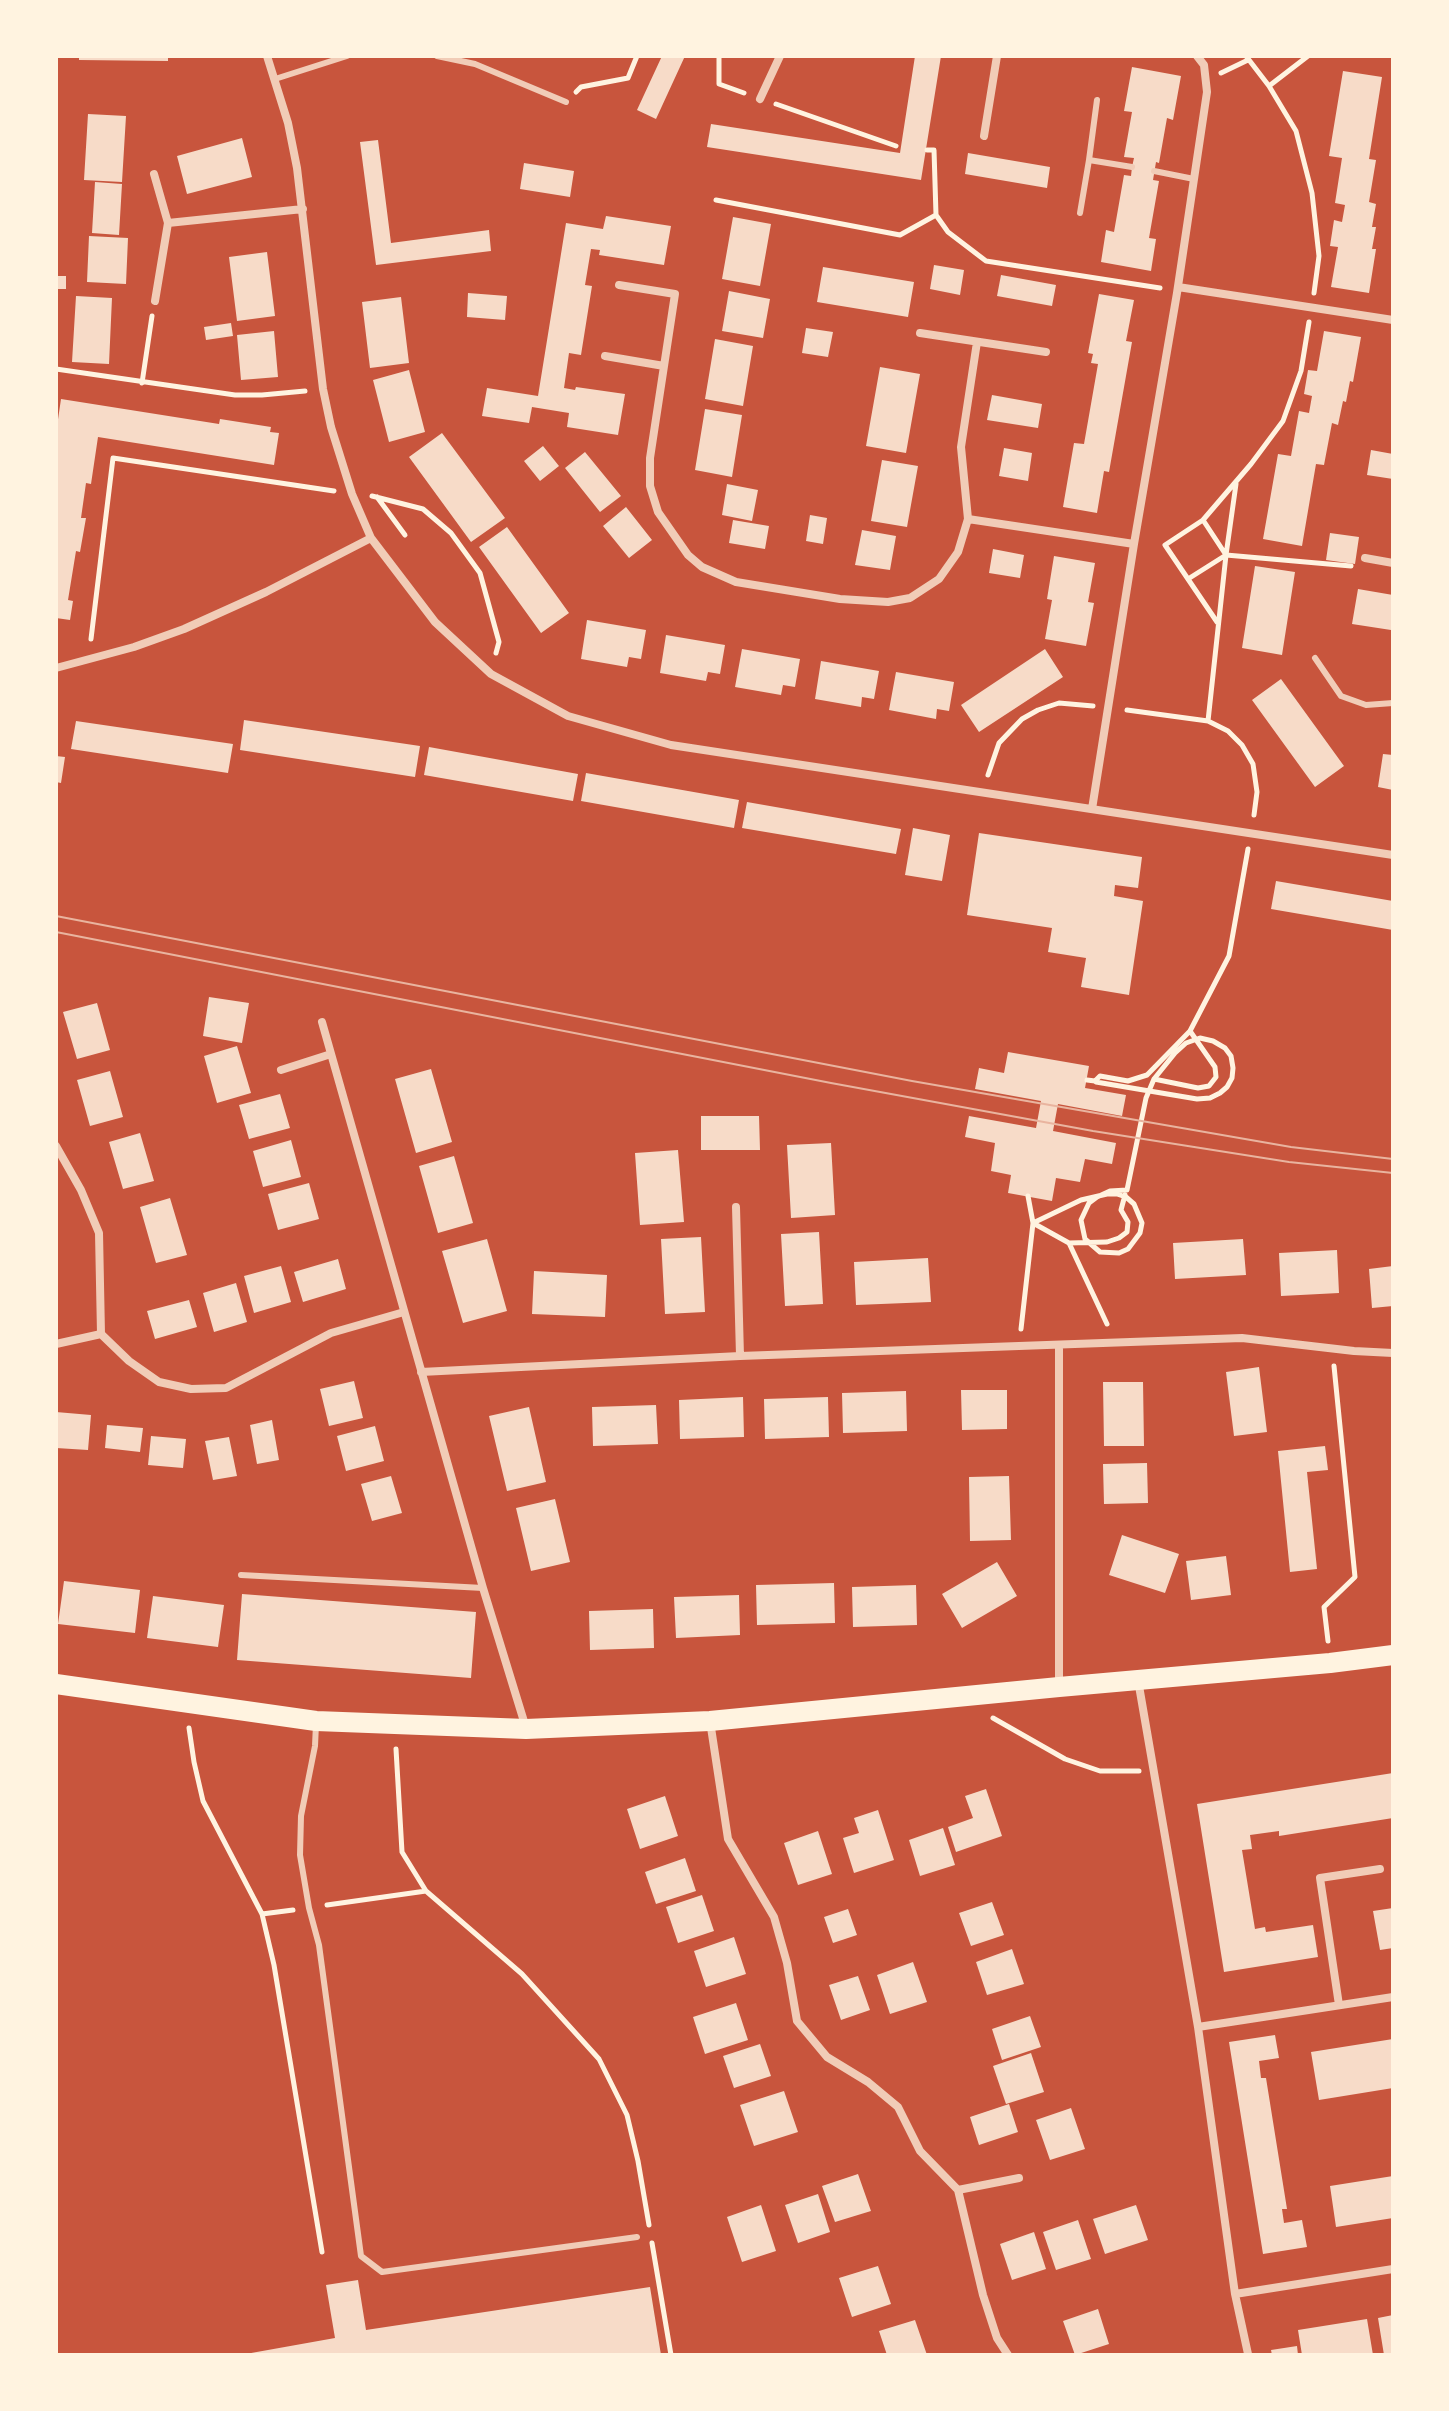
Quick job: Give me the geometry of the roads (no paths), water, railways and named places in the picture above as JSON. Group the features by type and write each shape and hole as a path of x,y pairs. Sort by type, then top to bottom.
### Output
{"main road":[{"path":"56,1684 316,1721 526,1729 710,1721 1393,1655"}],"street":[{"path":"267,56 288,123 303,209 323,389 331,427 352,494 371,538 435,622 491,674 568,716 671,745 1393,855"},
{"path":"760,99 780,56"},
{"path":"984,136 997,56"},
{"path":"1092,809 1178,289 1207,92 1204,65 1197,56"},
{"path":"154,174 168,223 155,301"},
{"path":"168,223 303,209"},
{"path":"619,285 675,294 649,473 653,501 665,525 688,555 702,567 736,582 860,601 888,602 910,598 933,584 950,566 964,537 968,519 961,447 977,342"},
{"path":"1178,289 1393,320"},
{"path":"920,333 1046,352"},
{"path":"605,356 664,366"},
{"path":"968,519 1134,544"},
{"path":"56,668 171,634 221,614 371,538"},
{"path":"1365,558 1393,563"},
{"path":"322,1022 526,1729"},
{"path":"281,1070 331,1054"},
{"path":"56,1146 81,1190 99,1233 101,1334 129,1361 159,1382 191,1389 226,1388 331,1333 404,1312"},
{"path":"736,1207 740,1356"},
{"path":"56,1344 101,1334"},
{"path":"421,1372 740,1356 1242,1338 1393,1353"},
{"path":"1059,1345 1059,1687"},
{"path":"1138,1679 1198,2027 1235,2294 1248,2354"},
{"path":"710,1721 728,1839 774,1917 787,1963 797,2021 827,2057 868,2082 898,2107 920,2151 958,2190 983,2295 997,2338 1008,2355"},
{"path":"1339,2005 1320,1878 1380,1869"},
{"path":"1198,2027 1393,1997"},
{"path":"958,2190 1019,2178"},
{"path":"1235,2294 1393,2269"}],"lane":[{"path":"275,79 347,56"},
{"path":"437,56 475,64 566,102"},
{"path":"1080,213 1097,100"},
{"path":"1089,160 1132,167"},
{"path":"1154,171 1194,179"},
{"path":"1315,658 1341,696 1366,705 1393,703"},
{"path":"241,1575 483,1588"},
{"path":"316,1721 315,1746 301,1816 300,1855 319,1945 361,2256 382,2272 637,2237"}],"tram line":[{"path":"56,916 912,1081 1291,1147 1393,1159"},
{"path":"56,932 1093,1131 1289,1162 1393,1173"}]}
